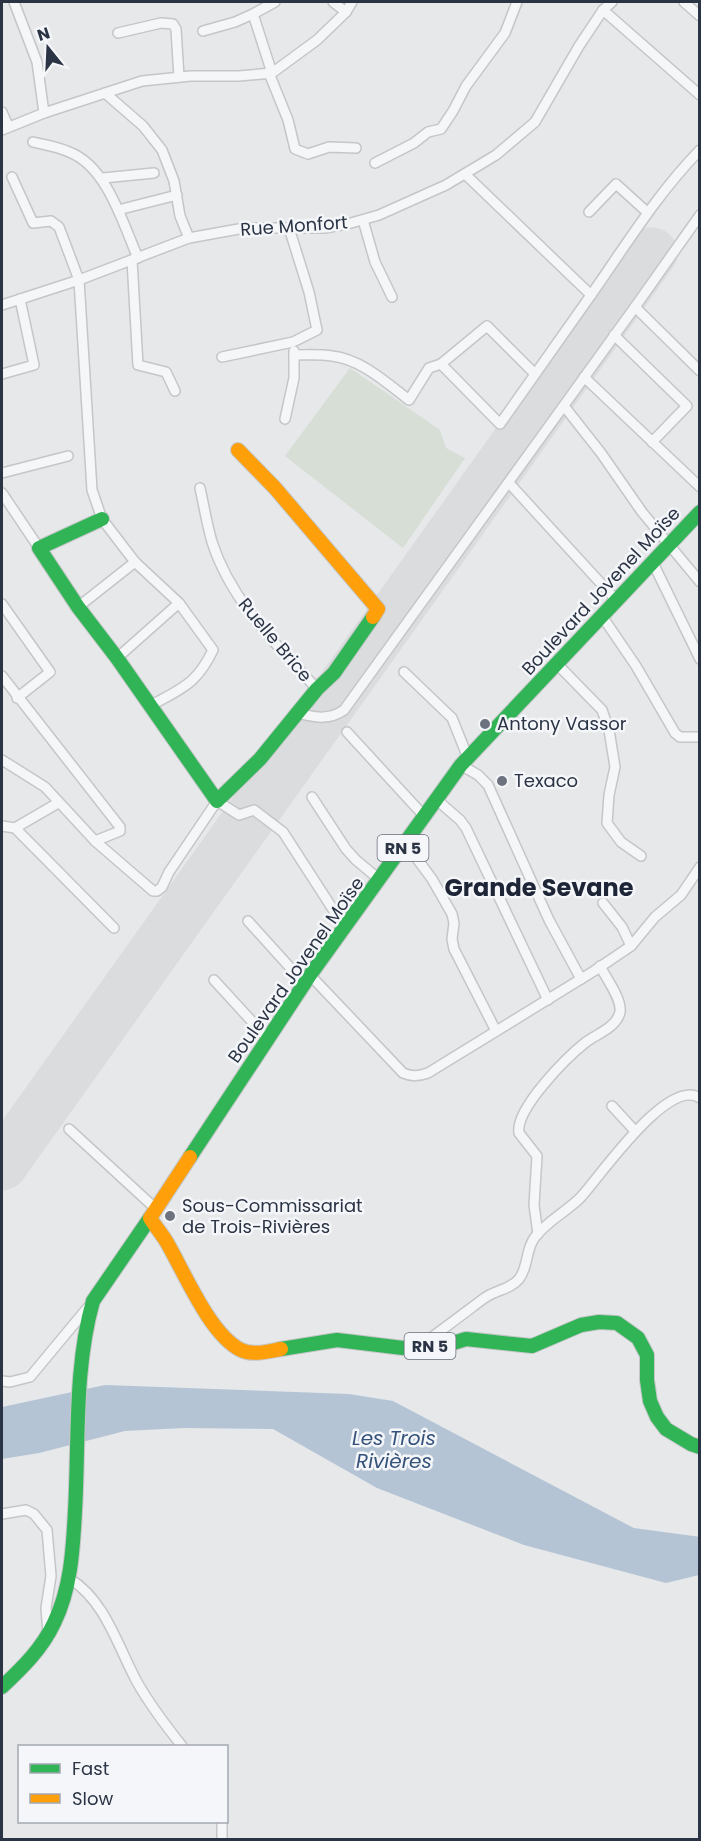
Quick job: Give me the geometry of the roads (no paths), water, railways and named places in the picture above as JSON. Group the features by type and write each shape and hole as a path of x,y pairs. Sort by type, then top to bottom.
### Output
{"main road":[{"path":"102,519 39,548 78,607 117,658 217,801 260,759 317,689 334,673 378,609 275,488 238,450"},
{"name":"Boulevard Jovenel Moïse","path":"93,1301 308,980 464,761 699,512"},
{"name":"RN 5","path":"153,1213 183,1276 204,1310 228,1341 242,1351 256,1353 337,1340 403,1348 450,1344 466,1339 532,1346 581,1325 599,1322 617,1323 638,1338 647,1355 650,1401 657,1417 666,1429 699,1447"},
{"path":"2,1686 34,1656 55,1623 70,1579 76,1498 81,1365 88,1316 93,1301"}],"street":[{"path":"14,2 37,62 44,113"},
{"path":"204,31 236,22 275,2"},
{"path":"333,2 346,12"},
{"path":"2,111 5,128 142,81 271,73 317,40 346,12 352,2"},
{"path":"375,163 414,143 428,132 441,129 465,86 505,33 518,2"},
{"name":"Rue Monfort","path":"2,305 79,280 189,238 244,228 325,228 363,220 402,206 466,175 504,149 535,122 603,10 612,2"},
{"path":"684,2 699,16"},
{"path":"603,10 699,95"},
{"path":"253,14 288,120 295,149 308,154 329,147 356,148"},
{"path":"118,33 161,23 173,24 176,29 179,77"},
{"path":"105,93 143,126 162,150 174,181 180,216 189,238"},
{"path":"33,142 70,152 83,159 103,178 118,210 135,259 138,365 166,372 175,392"},
{"path":"441,364 500,424 647,212 699,150"},
{"path":"103,178 154,173"},
{"path":"466,175 591,295"},
{"path":"12,177 33,223 51,221 59,227 79,280 92,490 102,519 135,562 179,603 213,650 195,680 150,706"},
{"path":"590,212 616,184 647,212"},
{"path":"118,210 177,195"},
{"path":"297,713 319,718 330,717 344,710 699,215"},
{"path":"363,220 375,262 392,297"},
{"path":"222,357 293,342 317,330 309,292 289,228"},
{"path":"2,374 34,365 20,299"},
{"path":"635,307 699,371"},
{"path":"294,355 333,356 347,360 367,369 409,400 429,368 441,364 487,326 535,374"},
{"path":"614,335 687,406 652,442"},
{"path":"285,419 294,378 293,342"},
{"path":"584,377 699,487"},
{"path":"564,406 601,453 642,512 699,582"},
{"path":"2,473 68,456"},
{"path":"508,483 617,601"},
{"name":"Ruelle Brice","path":"200,488 213,543 237,596 261,628 317,689"},
{"path":"2,493 39,548"},
{"path":"78,607 135,562"},
{"path":"653,563 699,659"},
{"path":"117,658 179,603"},
{"path":"2,604 50,672 17,698"},
{"path":"602,616 631,657 675,733 680,737 699,737"},
{"path":"557,664 602,710 609,730 615,766 609,795 608,823 621,842 641,856"},
{"path":"404,672 452,718 464,761 488,785 526,873 581,979"},
{"path":"2,676 120,827 120,831 95,841"},
{"path":"347,732 425,817"},
{"path":"2,760 45,787 95,841 153,891 158,891 217,801 239,815 254,810 284,832 345,928"},
{"path":"312,797 346,849 380,880"},
{"path":"437,800 466,828 548,1000"},
{"path":"15,828 58,802"},
{"path":"2,826 15,828 114,928"},
{"path":"406,844 432,879 452,914 454,949 496,1030"},
{"path":"248,921 279,958 308,980 403,1073 410,1076 428,1073 548,1000 630,946 655,917 681,895 699,867"},
{"path":"603,903 622,927 630,946"},
{"path":"538,1234 534,1212 538,1160 519,1133 519,1120 536,1093 574,1053 615,1023 620,1014 620,1004 600,966"},
{"path":"214,980 269,1040"},
{"path":"419,1347 484,1298 518,1281 525,1268 530,1246 538,1234 580,1199 635,1131 677,1097 686,1094 698,1095"},
{"path":"612,1106 635,1131"},
{"path":"69,1129 153,1213"},
{"path":"2,1381 10,1382 30,1377 93,1301"},
{"path":"2,1514 26,1510 34,1514 47,1530 51,1576 46,1608 48,1634"},
{"path":"70,1579 86,1591 98,1605 138,1684 160,1719 181,1745"},
{"path":"222,1823 222,1839"}],"water":[{"name":"Les Trois Rivières","path":"105,1385 349,1394 393,1401 664,1544 699,1537 699,1575 666,1583 524,1545 377,1488 273,1429 184,1428 125,1431 39,1453 2,1459 2,1407"}],"waterway":[{"name":"Les Trois Rivières","path":"633,1535 700,1544"}],"place":[{"name":"Antony Vassor","path":"485,724"},
{"name":"Texaco","path":"502,781"},
{"name":"Sous-Commissariat de Trois-Rivières","path":"170,1216"}],"district":[{"name":"Grande Sevane","path":"539,888"}]}
